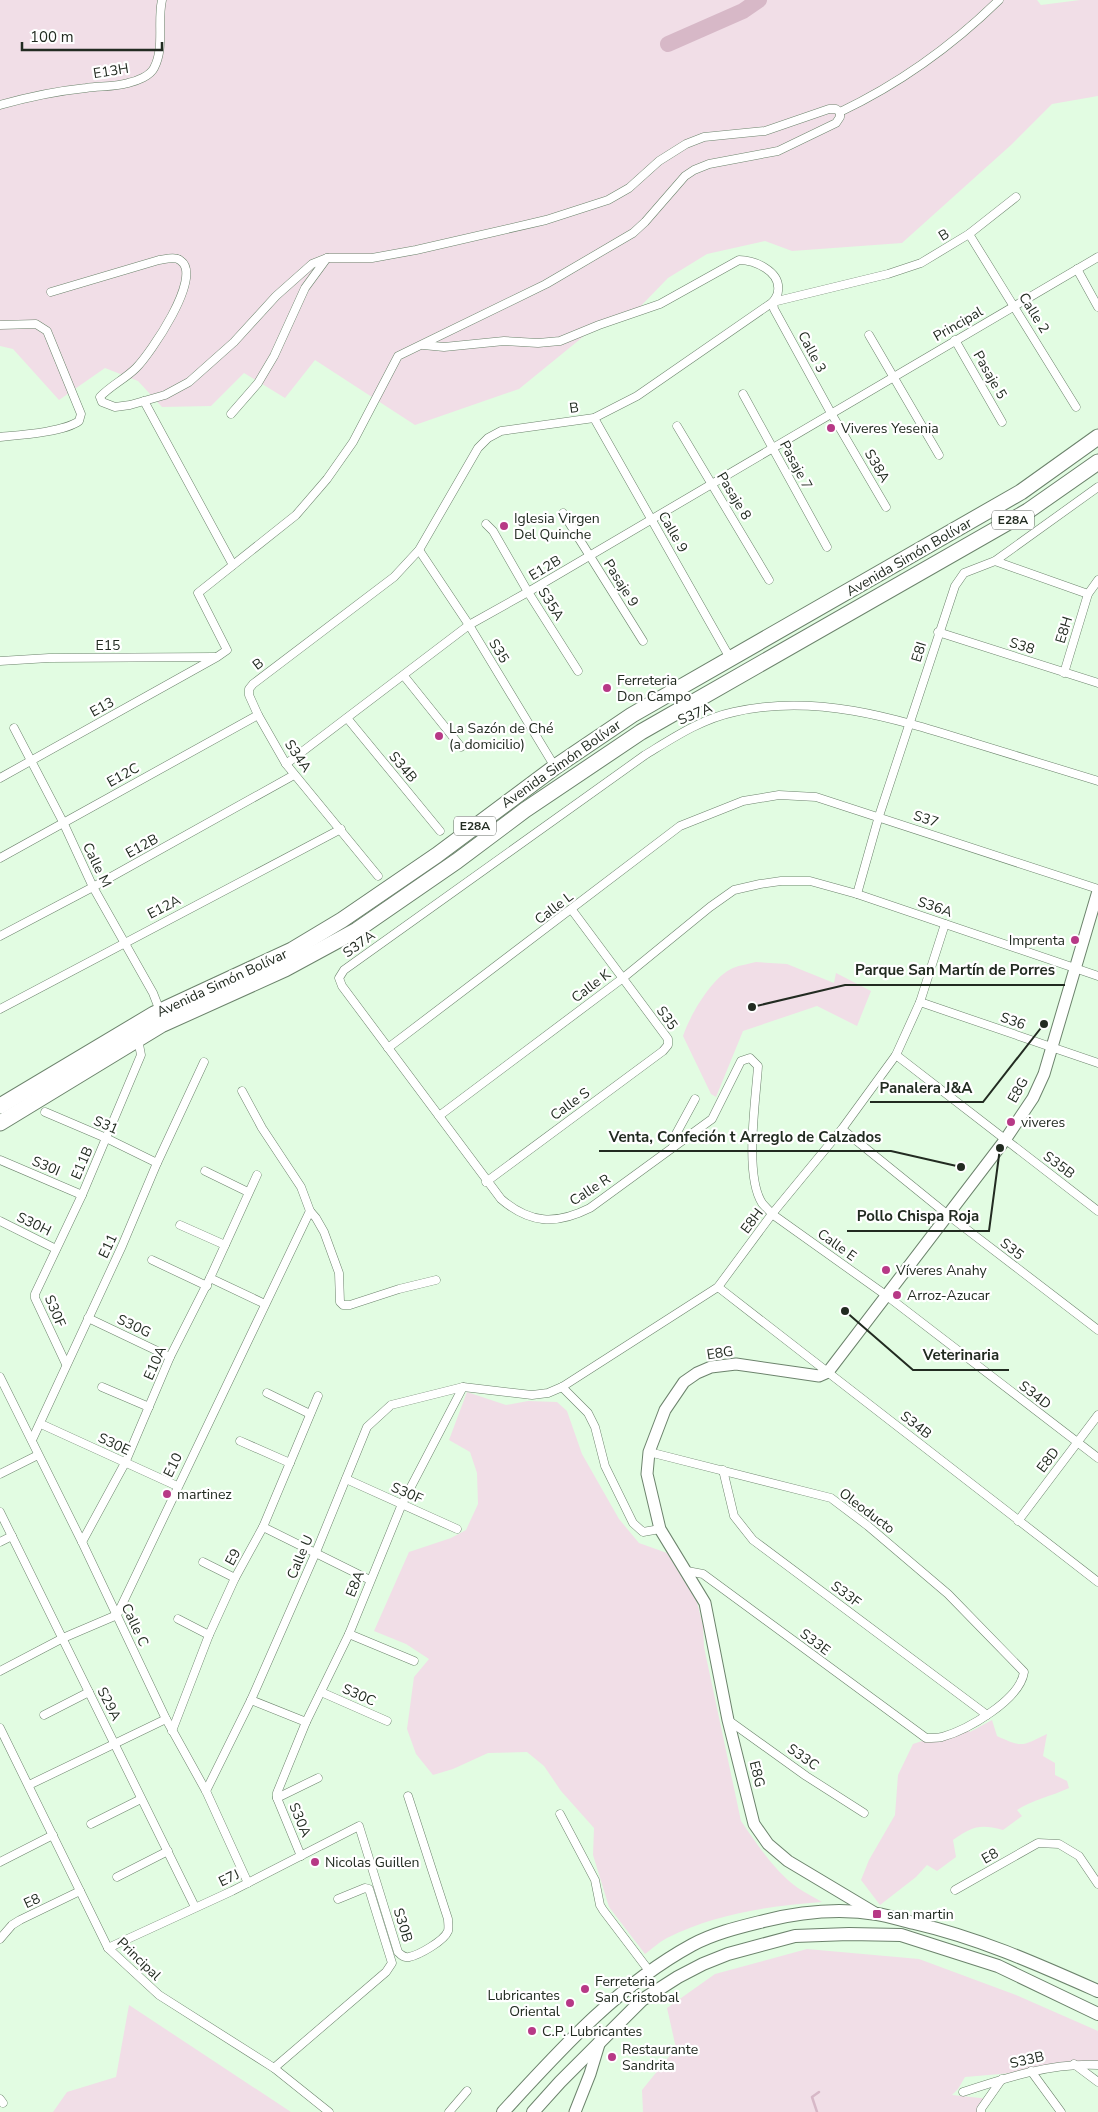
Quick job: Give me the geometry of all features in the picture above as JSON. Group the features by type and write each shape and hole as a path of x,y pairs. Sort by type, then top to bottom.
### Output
{"highway":[{"name":"Avenida Simón Bolívar","path":"0,1106 160,1011 292,950 342,920 430,861 555,767 632,716 730,658 945,538 1021,492 1096,437"},
{"name":"Avenida Simón Bolívar","path":"0,1123 161,1025 238,992 357,930 458,861 525,810 641,732 1028,511 1098,462"},
{"path":"923,570 917,566 917,558 945,538"}],"main road":[{"path":"503,2112 576,2032 650,1972 693,1944 729,1930 792,1914 835,1911 877,1914 938,1928 996,1947 1098,1991"},
{"path":"533,2112 600,2041 642,2000 678,1977 728,1954 795,1936 840,1934 901,1935 998,1966 1098,2014"},
{"path":"1070,2000 1077,1982"}],"street":[{"name":"E13H","path":"0,105 62,91 98,86 117,86 146,76 153,70 161,44 159,15 162,0"},
{"path":"840,112 878,94 912,73 973,25 999,0"},
{"path":"51,292 159,260 177,258 183,262 187,269 186,283 173,314 156,345 136,368 100,397 102,402 115,407 144,401 165,395 189,382 234,342 276,296 312,264 327,258 372,258 457,241 499,229 546,220 608,200 629,188 659,162 695,140 704,137 765,131 829,109 836,109 840,112"},
{"path":"217,657 227,650 198,593 296,515 327,478 353,442 398,356 546,284 633,233 646,222 685,176 694,170 709,164 778,151 836,123 840,117 840,112"},
{"name":"B","path":"250,689 253,684 394,577 419,550 478,448 488,438 501,431 594,418 637,396 773,302 921,264 969,234 1016,197"},
{"name":"Calle 2","path":"969,234 1015,305 1076,406"},
{"name":"Principal","path":"831,413 1098,257"},
{"path":"231,414 258,384 274,356 305,288 327,258"},
{"path":"422,345 444,347 504,341 538,343 560,341 660,304 739,260 752,260 766,268 774,277 778,283 778,292 773,302"},
{"path":"1077,269 1098,308"},
{"name":"Calle 3","path":"773,302 774,309 831,413"},
{"path":"0,325 36,324 46,331 81,414 79,421 73,426 0,437"},
{"path":"869,334 939,455"},
{"name":"Pasaje 5","path":"955,340 1002,422"},
{"name":"Pasaje 7","path":"743,394 826,547"},
{"path":"144,401 233,565"},
{"name":"E12B","path":"286,764 469,625 652,520 831,413"},
{"name":"S38A","path":"831,413 886,506"},
{"name":"Calle 9","path":"594,418 730,658"},
{"name":"Pasaje 8","path":"677,426 769,580"},
{"name":"E8I","path":"857,894 879,816 938,632 955,586 964,573 996,561 1098,487"},
{"name":"Pasaje 9","path":"563,513 643,641"},
{"name":"S35A","path":"486,524 493,531 528,592 578,671"},
{"name":"S35","path":"419,550 469,625 555,767"},
{"path":"996,561 1088,594"},
{"name":"E8H","path":"1064,673 1088,594 1098,580"},
{"name":"S38","path":"938,632 1098,683"},
{"name":"E15","path":"0,661 49,658 217,657"},
{"name":"E13","path":"0,778 217,657"},
{"path":"404,676 460,747"},
{"name":"S34A","path":"250,689 249,694 258,715 286,764 378,876"},
{"name":"S37A","path":"339,978 344,970 645,755 691,727 733,712 785,705 845,708 910,722 1098,781"},
{"name":"E12C","path":"0,858 258,715"},
{"name":"S34B","path":"347,718 440,831"},
{"name":"Calle M","path":"14,728 63,822 93,887 153,993 160,1011"},
{"name":"E12B","path":"0,936 93,887 294,775"},
{"name":"S37","path":"743,801 779,795 816,797 879,816 1098,890"},
{"name":"Calle L","path":"388,1048 572,910 680,826 743,801"},
{"name":"E12A","path":"0,1009 341,829"},
{"name":"S36A","path":"760,884 781,881 810,881 857,894 1098,976"},
{"name":"Calle K","path":"440,1116 623,978 710,907 734,890 760,884"},
{"name":"E8G","path":"877,1914 788,1861 776,1852 754,1824 728,1720 705,1603 660,1528 646,1474 649,1452 665,1410 673,1396 684,1382 696,1373 711,1367 736,1364 819,1376 828,1372 1005,1140 1033,1098 1044,1074 1098,890"},
{"name":"S35","path":"572,910 668,1039 668,1045"},
{"name":"E8H","path":"463,1387 532,1395 548,1393 562,1386 718,1286 772,1214 842,1130 896,1055 920,1002 945,924"},
{"name":"Calle R","path":"339,978 342,986 440,1116 486,1182 514,1211 545,1220 570,1218 590,1208 712,1119 741,1060 750,1058 756,1061 758,1066 753,1132 755,1185 762,1202 772,1214"},
{"name":"S36","path":"920,1002 1098,1063"},
{"name":"E11B","path":"35,1294 82,1195 141,1055 138,1039"},
{"name":"Calle S","path":"486,1182 663,1051 668,1045"},
{"name":"S35B","path":"896,1055 1098,1211"},
{"name":"E11","path":"32,1440 122,1246 157,1163 204,1062"},
{"path":"242,1091 262,1128 301,1187 310,1211 324,1232 339,1273 340,1302 343,1305 436,1280"},
{"path":"673,1147 676,1134 695,1099"},
{"name":"S31","path":"45,1112 106,1138 157,1163"},
{"name":"S35","path":"842,1130 948,1215 1098,1330"},
{"name":"S30I","path":"0,1160 82,1195"},
{"path":"205,1171 248,1192"},
{"name":"E10A","path":"82,1542 124,1463 170,1357 208,1282 257,1175"},
{"name":"E10","path":"117,1615 310,1211"},
{"name":"Calle E","path":"772,1214 887,1296"},
{"name":"S30H","path":"0,1221 56,1249"},
{"path":"180,1225 225,1245"},
{"path":"152,1260 265,1304"},
{"name":"S34B","path":"718,1286 1098,1582"},
{"name":"S30F","path":"35,1294 35,1298 66,1364"},
{"name":"S34D","path":"887,1296 1098,1458"},
{"name":"S30G","path":"88,1318 170,1357"},
{"name":"Calle C","path":"0,1378 82,1542 166,1719 206,1792 248,1883"},
{"path":"562,1386 588,1413 596,1427 605,1466 633,1523 643,1532 660,1528"},
{"path":"102,1387 149,1407"},
{"name":"Calle U","path":"206,1792 251,1700 316,1552 367,1427 391,1405 463,1387"},
{"name":"E8A","path":"277,1796 306,1722 348,1634 402,1504 463,1387"},
{"path":"267,1393 310,1414"},
{"name":"E9","path":"172,1731 208,1635 263,1527 318,1396"},
{"name":"E8D","path":"1018,1521 1098,1415"},
{"name":"S30E","path":"41,1424 177,1486"},
{"path":"240,1441 290,1463"},
{"name":"Oleoducto","path":"649,1452 830,1498 868,1526 948,1594 1024,1672 1017,1690 987,1715"},
{"path":"0,1474 38,1454"},
{"name":"S33F","path":"723,1470 734,1516 753,1540 987,1715"},
{"name":"S30F","path":"346,1479 457,1530"},
{"name":"S29A","path":"0,1512 116,1743 195,1907"},
{"path":"263,1527 370,1580"},
{"path":"0,1542 12,1536"},
{"path":"202,1562 236,1578"},
{"name":"S33E","path":"687,1572 703,1574 926,1738 941,1737 987,1715"},
{"path":"0,1671 63,1638 117,1615"},
{"path":"178,1619 208,1635"},
{"path":"348,1634 414,1661"},
{"path":"44,1715 89,1692"},
{"name":"S30C","path":"320,1692 387,1720"},
{"path":"251,1700 306,1722"},
{"path":"29,1785 166,1719"},
{"name":"S33C","path":"728,1720 806,1776 864,1813"},
{"name":"Principal","path":"0,1728 3,1741 29,1785 108,1948 159,1995 274,2068 329,2112"},
{"path":"277,1796 318,1778"},
{"name":"S30A","path":"277,1796 302,1856"},
{"name":"S30B","path":"359,1826 398,1952 403,1957 408,1957 432,1946 443,1938 448,1930 448,1919 408,1796"},
{"path":"91,1824 142,1799"},
{"path":"560,1814 594,1880 600,1905 650,1972"},
{"name":"E7J","path":"108,1948 248,1883 359,1826"},
{"path":"0,1862 53,1836"},
{"name":"E8","path":"955,1890 1038,1843 1059,1844 1079,1856 1098,1884"},
{"path":"117,1877 168,1851"},
{"path":"274,2068 386,1972 392,1963 369,1889 365,1888 338,1900"},
{"name":"E8","path":"0,1939 12,1925 20,1920 80,1891"},
{"path":"575,2112 590,2074 600,2041"},
{"path":"1074,2064 1098,2082"},
{"name":"S33B","path":"964,2092 1031,2071 1074,2064 1098,2064"},
{"path":"1031,2071 1061,2112"},
{"path":"981,2112 981,2108 1002,2079"},
{"path":"449,2112 467,2091"}],"shaded area":[{"path":"0,0 1037,0 1041,5 1080,0 1098,0 1098,96 1052,104 1011,145 902,243 792,251 765,241 707,254 668,278 635,312 584,336 519,389 415,425 315,360 285,398 244,373 211,406 162,407 138,381 105,368 59,400 13,349 0,346"},
{"path":"756,962 787,964 834,983 836,973 871,991 857,1026 817,1006 743,1031 716,1097 711,1094 683,1036 696,1008 717,979 733,968"},
{"path":"467,1392 506,1405 528,1401 557,1402 567,1411 582,1454 619,1519 639,1543 667,1553 697,1602 703,1626 704,1647 741,1821 782,1874 798,1888 822,1902 762,1909 723,1917 667,1938 645,1954 609,1907 593,1855 594,1828 561,1791 544,1766 527,1752 488,1753 453,1769 433,1775 416,1754 407,1729 414,1677 429,1659 406,1644 374,1631 409,1552 451,1538 466,1530 478,1504 477,1473 470,1452 449,1440"},
{"path":"992,1720 997,1736 1018,1744 1027,1743 1047,1734 1043,1756 1055,1763 1055,1775 1067,1781 1069,1788 1029,1803 1017,1810 1022,1816 1003,1830 982,1827 972,1829 960,1835 953,1840 956,1857 937,1871 927,1865 916,1877 880,1905 861,1880 869,1860 895,1815 898,1775 913,1744 965,1727 970,1732"},
{"path":"807,1949 919,1959 1016,1995 1098,2031 1098,2066 965,2077 952,2095 990,2099 980,2112 643,2112 642,2090 676,2048 667,2008 715,1974"},
{"path":"129,2005 291,2112 53,2112 67,2092 116,2077"}],"waterway":[{"path":"668,44 743,11 759,0"},
{"path":"817,2112 812,2097 819,2092"}],"place":[{"name":"Viveres Yesenia","path":"831,428"},
{"name":"Iglesia Virgen Del Quinche","path":"504,526"},
{"name":"Ferreteria Don Campo","path":"607,688"},
{"name":"La Sazón de Ché (a domicilio)","path":"439,736"},
{"name":"Imprenta","path":"1075,940"},
{"name":"Parque San Martín de Porres","path":"752,1007"},
{"name":"Panalera J&A","path":"1044,1024"},
{"name":"viveres","path":"1011,1122"},
{"name":"Pollo Chispa Roja","path":"1000,1148"},
{"name":"Venta, Confeción t Arreglo de Calzados","path":"961,1167"},
{"name":"Víveres Anahy","path":"886,1270"},
{"name":"Arroz-Azucar","path":"897,1295"},
{"name":"Veterinaria","path":"845,1311"},
{"name":"martinez","path":"167,1494"},
{"name":"Nicolas Guillen","path":"315,1862"},
{"name":"san martin","path":"877,1914"},
{"name":"Ferreteria San Cristobal","path":"585,1989"},
{"name":"Lubricantes Oriental","path":"570,2003"},
{"name":"C.P. Lubricantes","path":"532,2031"},
{"name":"Restaurante Sandrita","path":"612,2057"}]}
